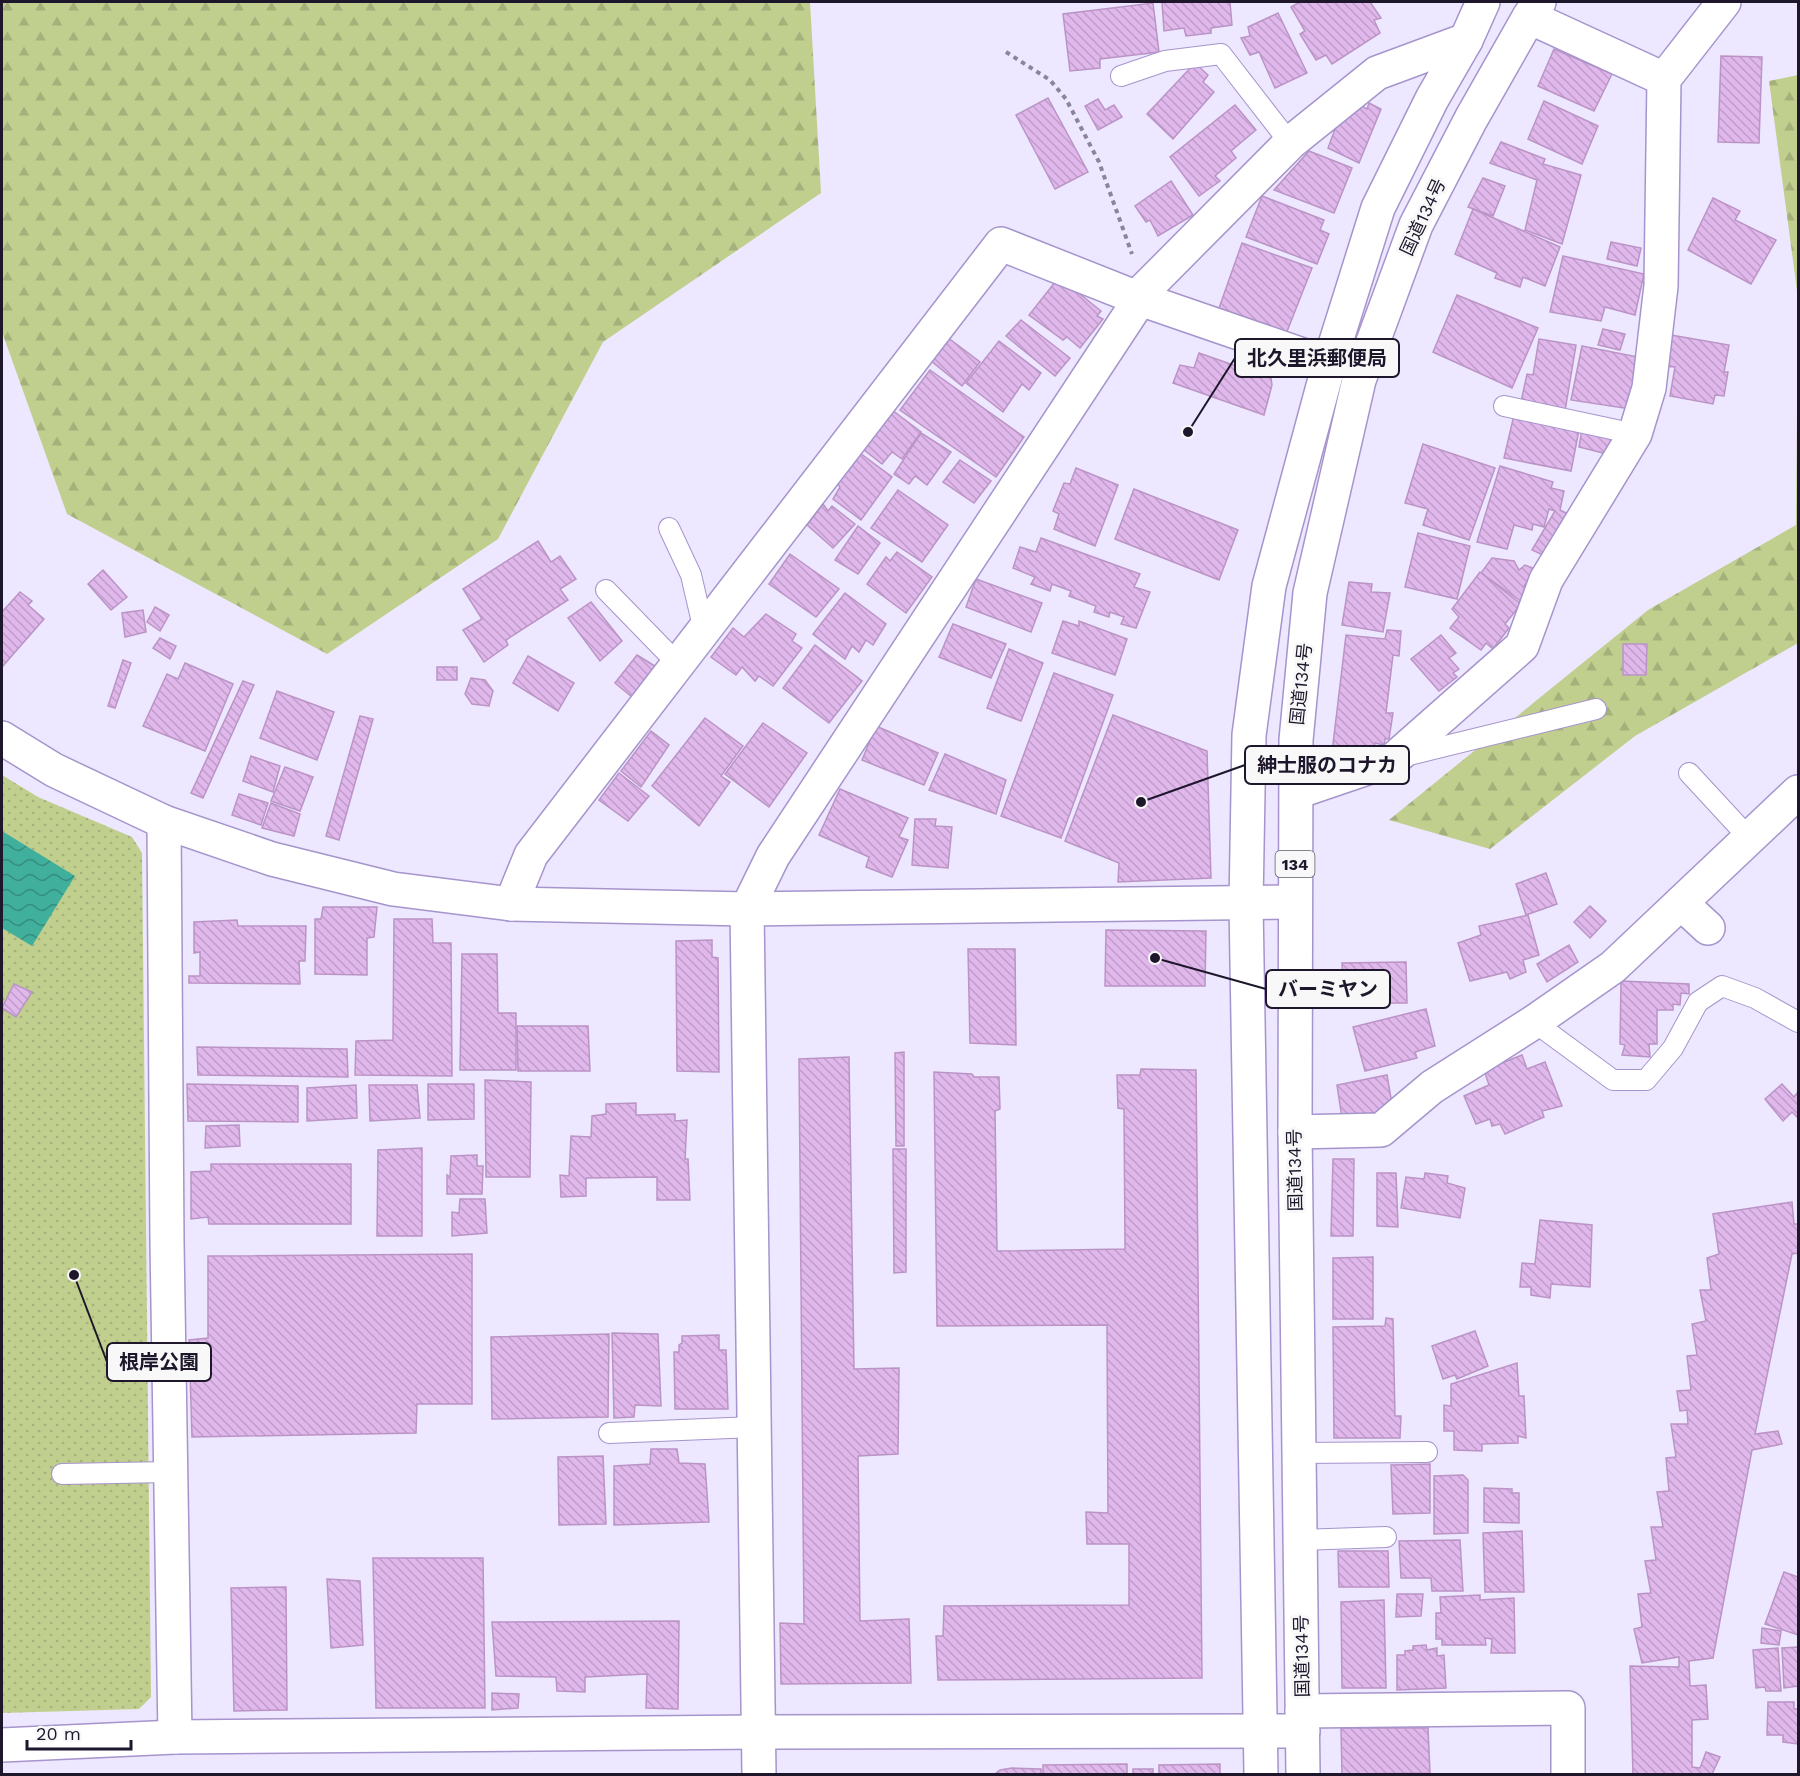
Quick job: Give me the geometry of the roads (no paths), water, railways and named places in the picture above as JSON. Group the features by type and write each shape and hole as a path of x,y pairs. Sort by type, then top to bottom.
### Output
{"main road":[{"path":"1261,1774 1246,904 1249,735 1269,586 1329,364 1378,208 1432,99 1466,40 1483,2"},
{"path":"1297,792 1394,759 1522,646 1546,580 1635,434 1649,388 1661,286 1664,79 1724,2"},
{"path":"1534,9 1664,79"},
{"name":"国道134号","path":"1303,1774 1295,1132 1295,902 1296,740 1310,593 1359,380 1416,225 1471,119 1534,9"},
{"path":"759,1774 747,909 773,856 1143,294 1290,144 1377,73 1466,40"},
{"path":"511,904 531,855 1001,244 1143,294 1329,364"},
{"path":"2,738 54,770 165,822 272,859 393,889 511,904 747,909 1295,902"},
{"path":"1295,1132 1381,1130 1432,1087 1534,1022 1612,967 1798,792"},
{"path":"165,822 170,1472 175,1737"},
{"path":"1681,903 1708,928"},
{"path":"2,1745 175,1737 1260,1731 1303,1721 1568,1708 1568,1774"}],"lane":[{"path":"1121,76 1165,61 1221,54 1290,144"},
{"path":"1504,406 1635,434"},
{"path":"669,528 691,575 704,631"},
{"path":"606,590 678,664"},
{"path":"1394,759 1596,709"},
{"path":"1689,773 1750,839"},
{"path":"1534,1022 1613,1080 1646,1080 1673,1048 1698,1002 1722,986 1755,998 1798,1022"},
{"path":"609,1433 754,1427"},
{"path":"1299,1453 1428,1452"},
{"path":"62,1474 170,1472"},
{"path":"1300,1540 1386,1537"}],"water":[{"path":"2,831 75,876 32,946 2,928"}],"place":[{"name":"北久里浜郵便局","path":"1188,432"},
{"name":"紳士服のコナカ","path":"1141,802"},
{"name":"バーミヤン","path":"1155,958"},
{"name":"根岸公園","path":"74,1275"}]}
